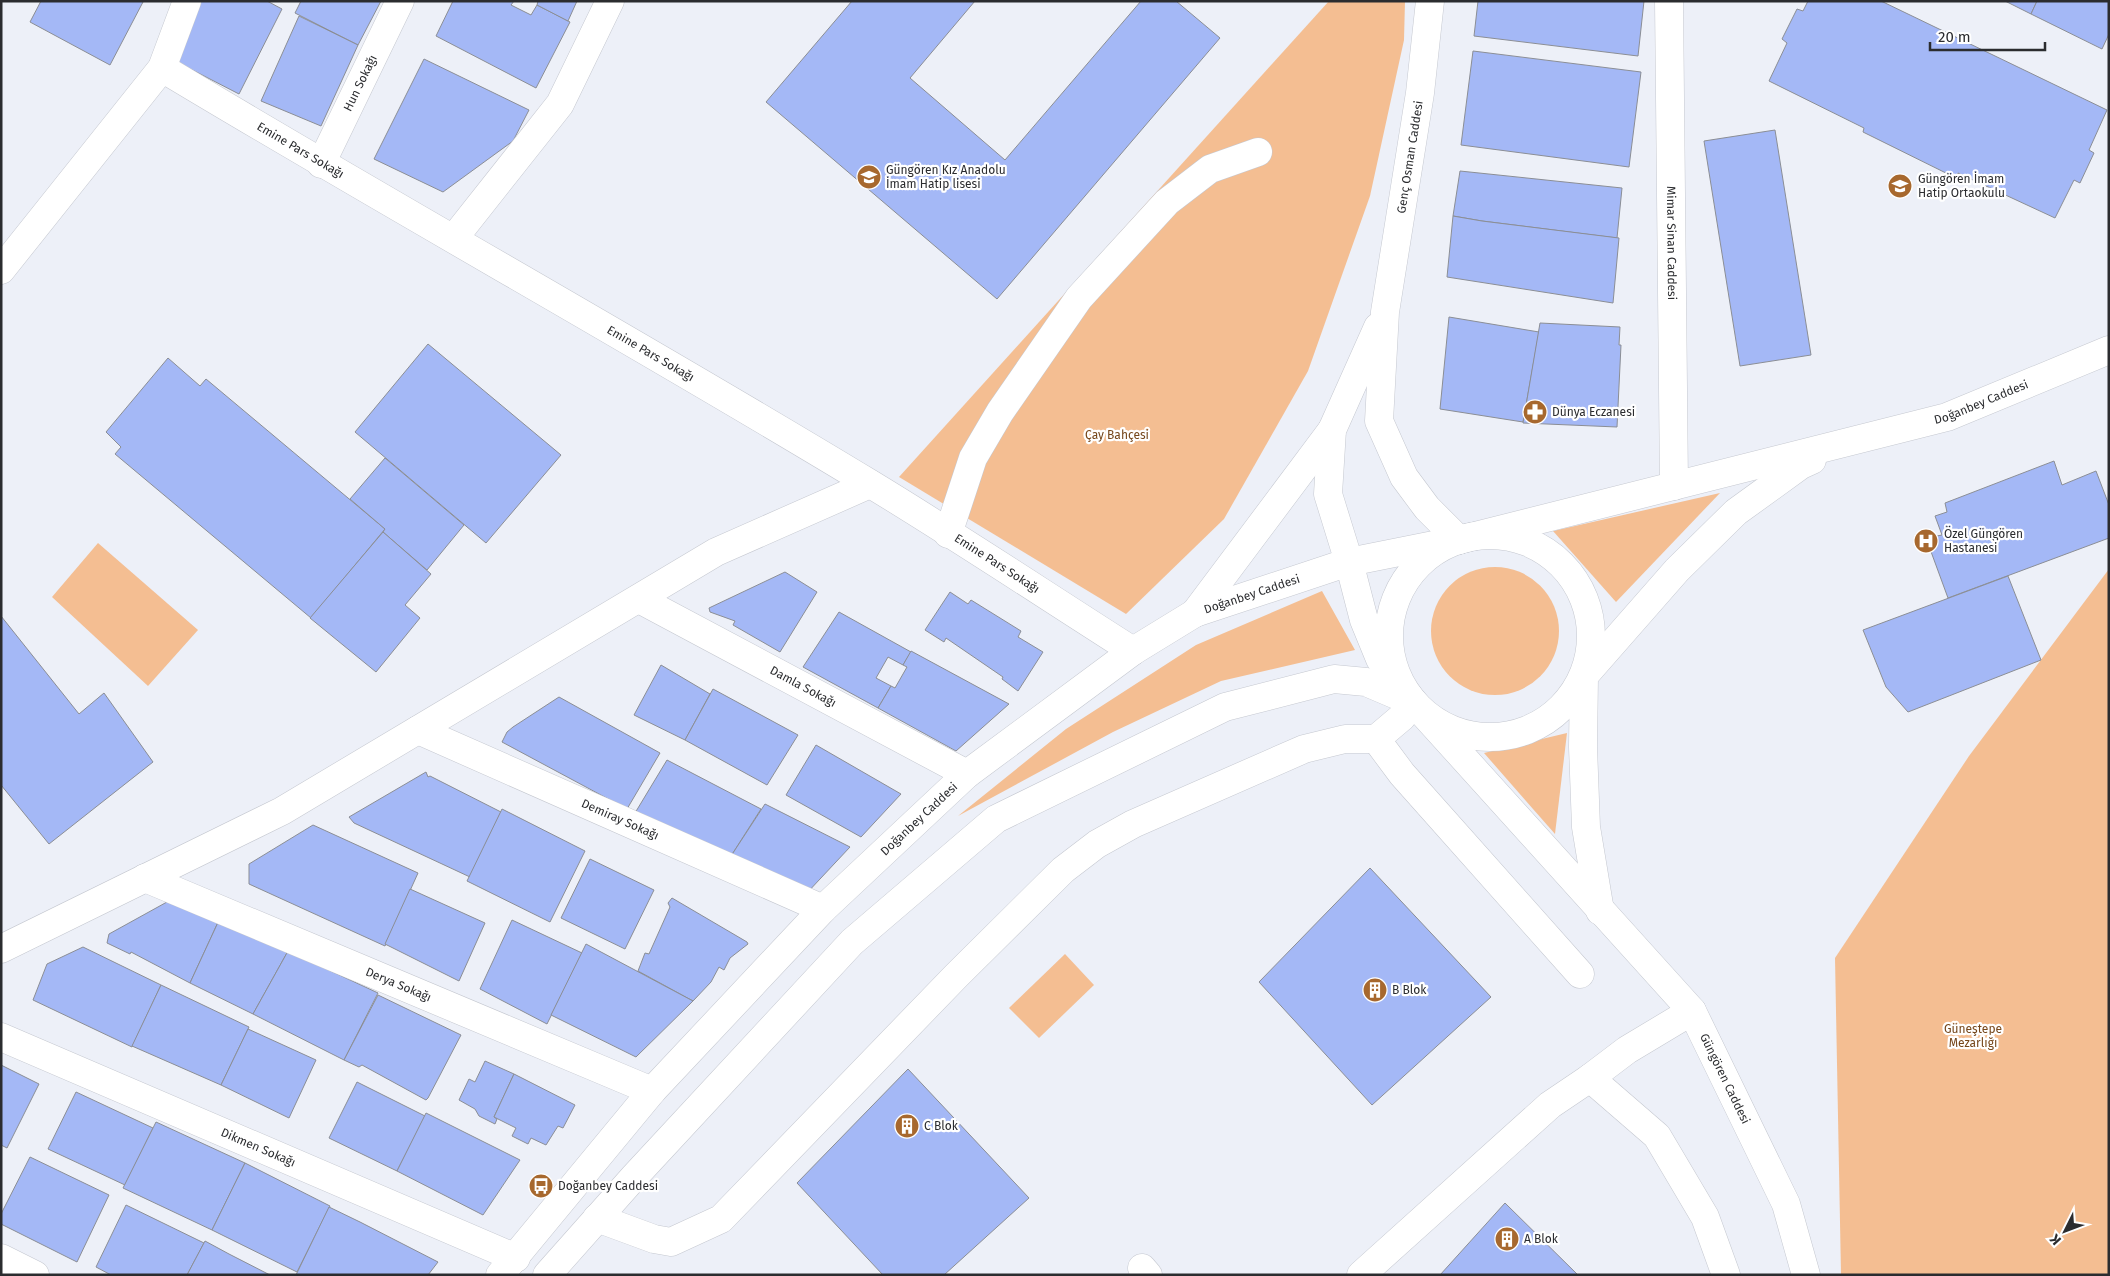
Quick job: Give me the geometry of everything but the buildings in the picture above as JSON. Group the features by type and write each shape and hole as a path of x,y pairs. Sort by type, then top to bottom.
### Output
{"street":[{"path":"1,270 162,68 187,1"},
{"name":"Hun Sokağı","path":"321,164 400,1"},
{"path":"454,238 560,104 610,1"},
{"name":"Genç Osman Caddesi","path":"1385,312 1420,93 1430,1"},
{"name":"Mimar Sinan Caddesi","path":"1669,1 1674,486"},
{"name":"Emine Pars Sokağı","path":"162,68 321,164 454,238 870,484 1133,651"},
{"path":"948,534 973,458 1000,412 1079,298 1167,202 1210,169 1258,152"},
{"path":"1195,613 1332,430 1385,312"},
{"path":"1385,312 1379,421 1404,477 1427,508 1459,540"},
{"name":"Doğanbey Caddesi","path":"1849,443 1947,417 2109,350"},
{"path":"1332,430 1328,494 1349,562 1364,620 1380,659 1413,702 1439,724 1471,736 1506,737 1538,726 1566,705 1584,676 1677,570 1736,512 1801,465 1849,443"},
{"path":"1413,702 1395,672 1388,638 1394,604 1410,573 1427,557 1459,540 1849,443"},
{"path":"1,949 282,811 716,552 870,484"},
{"path":"1459,540 1491,534 1524,540 1553,556 1575,581 1589,610 1592,644 1584,676 1583,747 1586,827 1600,911"},
{"name":"Doğanbey Caddesi","path":"508,1266 652,1091 823,909 967,774 1133,651 1195,613 1349,562 1459,540"},
{"name":"Damla Sokağı","path":"639,599 967,774"},
{"path":"547,1275 597,1218 852,942 996,820 1226,707 1334,679 1366,682 1413,702"},
{"path":"597,1218 654,1239 671,1242 722,1219 956,976 1063,870 1097,844 1133,824 1304,749 1345,739 1376,739 1402,716 1413,702"},
{"name":"Güngören Caddesi","path":"1413,702 1692,1011 1786,1204 1806,1275"},
{"name":"Demiray Sokağı","path":"418,730 823,909"},
{"path":"1376,739 1402,774 1580,974"},
{"name":"Derya Sokağı","path":"145,878 652,1091"},
{"path":"1361,1275 1550,1104 1590,1078 1627,1050 1692,1011"},
{"name":"Dikmen Sokağı","path":"1,1036 508,1266"},
{"path":"1590,1078 1657,1136 1705,1217 1726,1275"},
{"path":"1,1258 36,1275"}],"green space":[{"name":"Çay Bahçesi","path":"1329,1 1405,1 1404,40 1370,196 1308,371 1224,519 1126,614 899,477"},
{"path":"1720,493 1616,602 1553,531"},
{"path":"98,543 198,630 148,686 52,597"},
{"path":"1495,567 1508,568 1520,572 1540,586 1554,606 1558,618 1558,644 1554,656 1540,676 1520,690 1508,694 1495,695 1482,694 1470,690 1450,676 1436,656 1432,644 1431,631 1432,618 1436,606 1450,586 1470,572 1482,568"},
{"name":"Güneştepe Mezarlığı","path":"2109,569 2109,1275 1841,1275 1835,958 1969,756"},
{"path":"1322,591 1355,650 1221,681 1113,732 958,816 1066,729 1196,645"},
{"path":"1567,733 1555,834 1484,753"},
{"path":"1065,954 1094,985 1039,1038 1009,1008"}],"place":[{"name":"Güngören Kız Anadolu İmam Hatip lisesi","path":"869,177"},
{"name":"Güngören İmam Hatip Ortaokulu","path":"1900,186"},
{"name":"Dünya Eczanesi","path":"1535,412"},
{"name":"Özel Güngören Hastanesi","path":"1926,541"},
{"name":"B Blok","path":"1375,990"},
{"name":"C Blok","path":"907,1126"},
{"name":"Doğanbey Caddesi","path":"541,1186"},
{"name":"A Blok","path":"1507,1239"}]}
